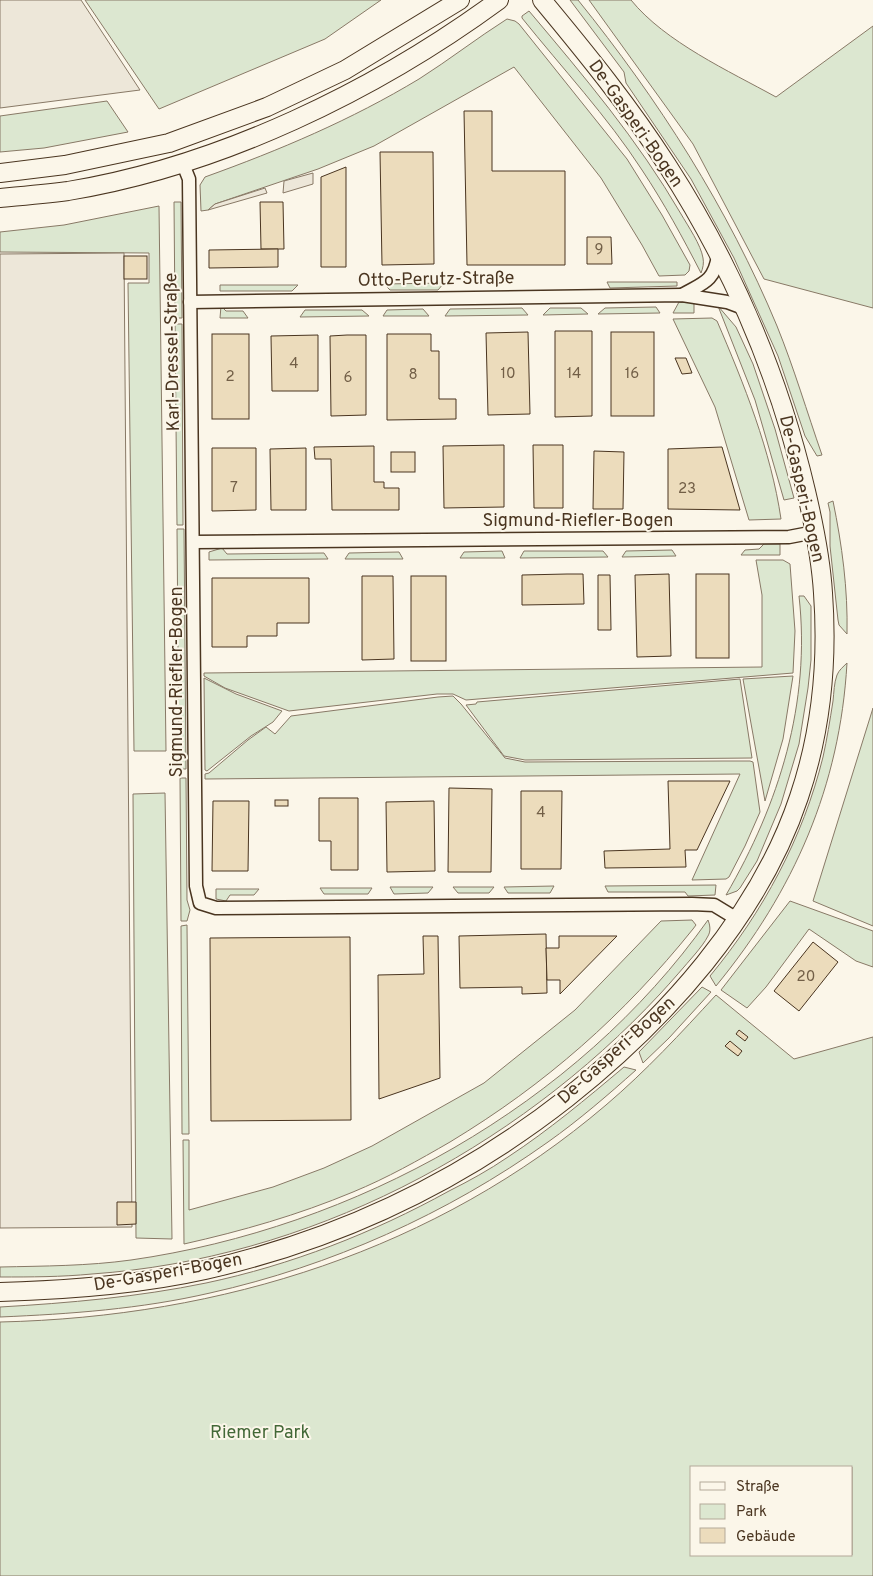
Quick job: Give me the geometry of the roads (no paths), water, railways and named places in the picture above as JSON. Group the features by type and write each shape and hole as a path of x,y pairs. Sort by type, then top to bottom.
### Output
{"main road":[{"path":"0,198 67,191 130,178 182,164 275,128 355,91 430,46 499,0"},
{"name":"De-Gasperi-Bogen","path":"0,1292 50,1291 129,1283 202,1271 264,1255 349,1226 409,1199 479,1161 533,1124 591,1079 647,1028 679,994 737,919 759,885 781,840 795,806 809,760 822,691 825,630 823,591 815,532 790,430 767,366 743,308 702,223 667,165 642,129 596,67 542,0"},
{"path":"0,173 65,165 169,142 267,107 345,70 453,3"}],"street":[{"name":"Karl-Dressel-Straße","path":"182,164 188,179 194,542"},
{"name":"Otto-Perutz-Straße","path":"682,294 710,278 716,268 718,256"},
{"name":"Otto-Perutz-Straße","path":"190,302 682,294 727,302 743,308"},
{"name":"Sigmund-Riefler-Bogen","path":"737,919 714,905 692,904 216,908 200,902 196,886 194,542 789,537 815,532"}],"park label":[{"name":"Riemer Park","path":"260,1433"}]}
